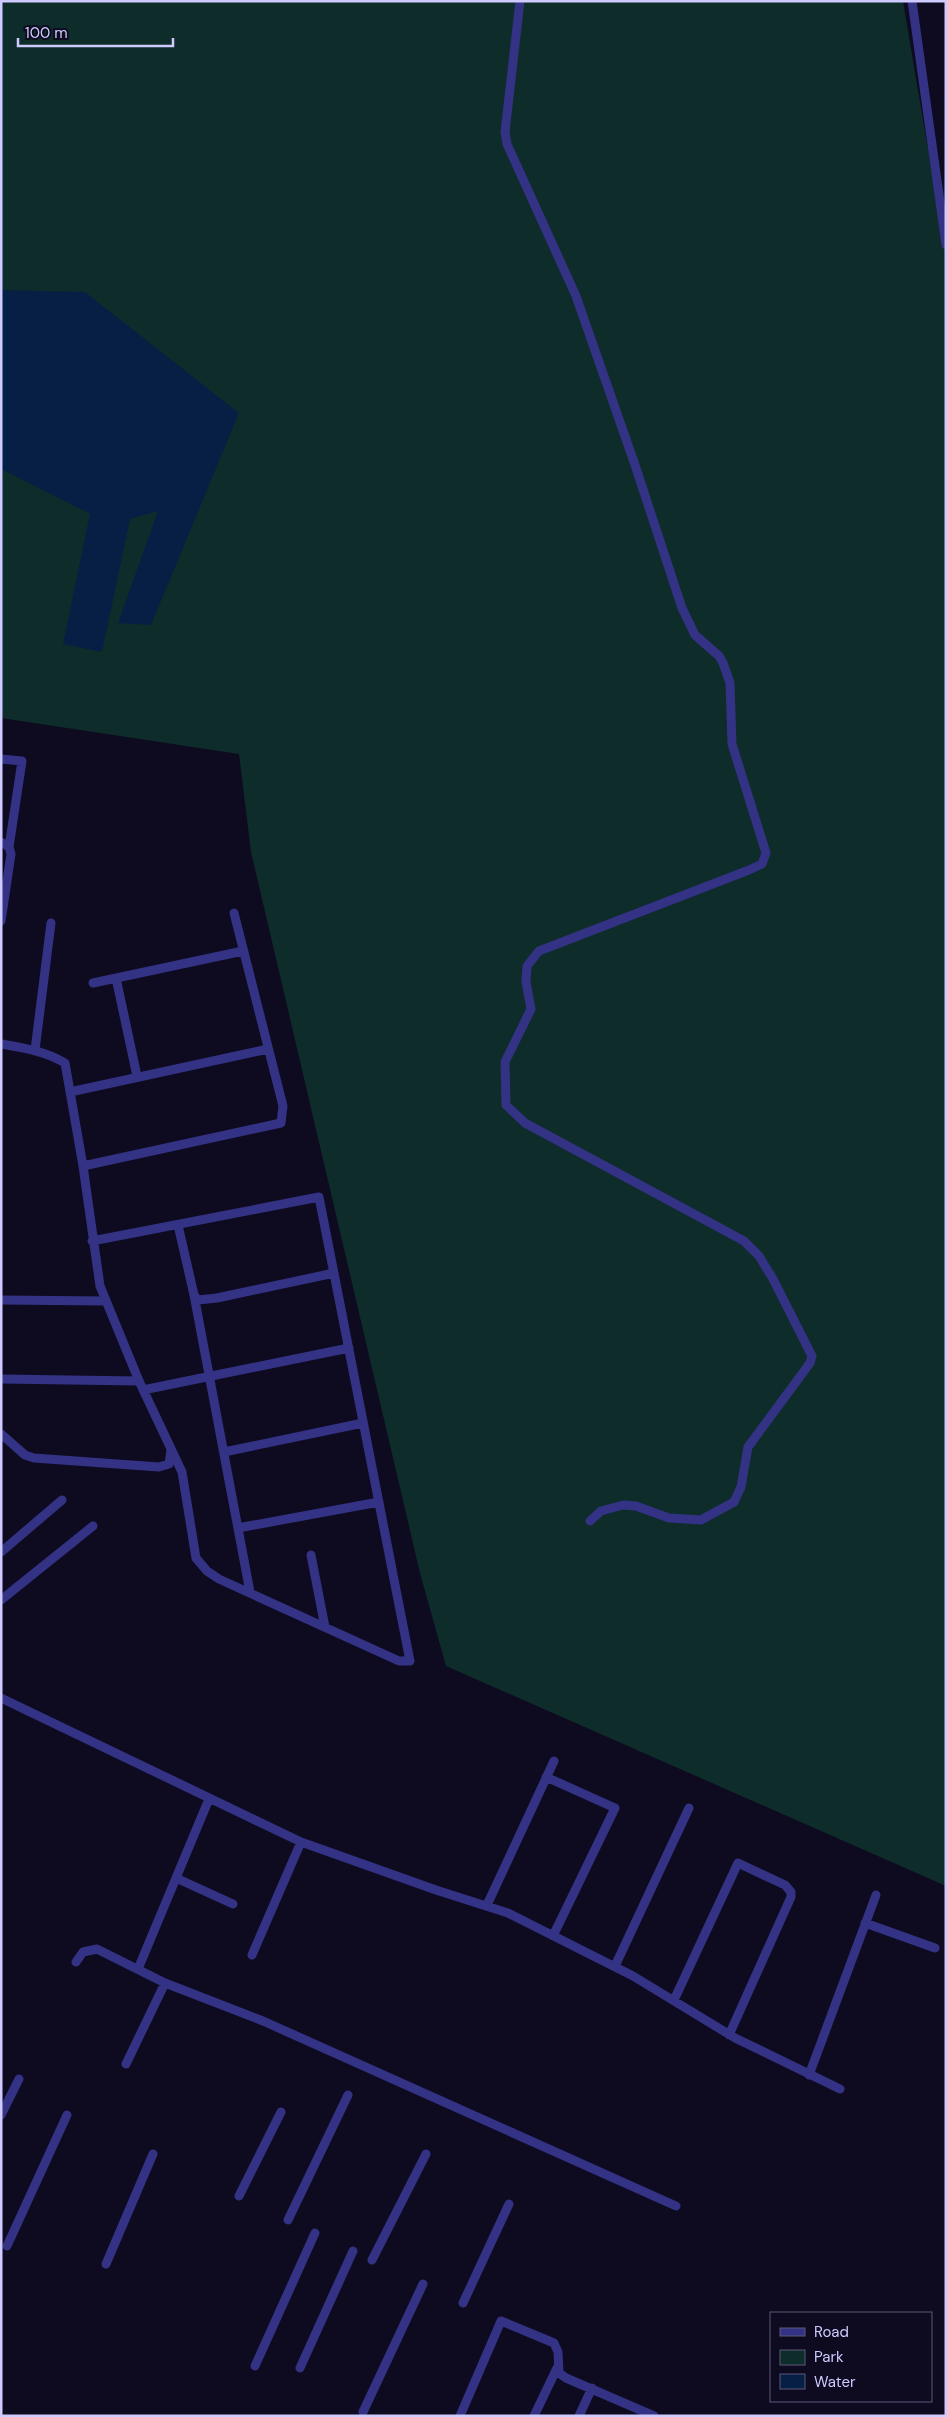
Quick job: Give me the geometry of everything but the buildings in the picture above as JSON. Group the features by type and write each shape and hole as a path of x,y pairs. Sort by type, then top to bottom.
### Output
{"street":[{"path":"520,1 505,132 507,144 576,296 682,608 695,635 719,656 723,663 730,683 732,744 766,853 762,864 749,870 539,951 532,958 526,972 531,1009 505,1062 506,1105 525,1123 744,1241 759,1256 773,1279 812,1356 810,1363 748,1447 741,1487 734,1502 701,1520 669,1518 636,1506 623,1505 601,1511 590,1521"},
{"path":"912,1 946,245"},
{"path":"1,759 22,761 5,844 11,864 1,921"},
{"path":"83,1166 281,1123 282,1106 234,914"},
{"path":"35,1050 52,923"},
{"path":"93,983 243,952"},
{"path":"116,978 137,1076"},
{"path":"1,1044 52,1055 65,1063 83,1166 92,1242 100,1286 186,1486 196,1558 207,1572 399,1661 410,1660 319,1197 92,1242"},
{"path":"70,1092 268,1049"},
{"path":"178,1224 194,1294 250,1592"},
{"path":"194,1294 198,1300 202,1301 334,1272"},
{"path":"1,1300 105,1301"},
{"path":"1,1379 141,1385 210,1376 349,1348"},
{"path":"224,1452 363,1423"},
{"path":"1,1434 25,1455 46,1461 159,1467 169,1464 171,1450"},
{"path":"1,1552 62,1500"},
{"path":"238,1528 379,1502"},
{"path":"1,1600 93,1526"},
{"path":"311,1555 325,1627"},
{"path":"1,1698 301,1842 436,1890 487,1905 614,1966 674,2000 729,2035 840,2089"},
{"path":"487,1905 554,1761"},
{"path":"546,1778 614,1808 553,1936"},
{"path":"138,1969 209,1799"},
{"path":"614,1966 689,1808"},
{"path":"252,1955 301,1842"},
{"path":"674,2000 738,1863 785,1885 791,1892 791,1898 729,2035"},
{"path":"176,1878 233,1904"},
{"path":"809,2075 876,1895"},
{"path":"865,1924 935,1948"},
{"path":"76,1962 82,1952 97,1949 165,1982 263,2021 676,2206"},
{"path":"126,2064 165,1982"},
{"path":"1,2114 19,2079"},
{"path":"288,2220 348,2095"},
{"path":"238,2196 281,2112"},
{"path":"7,2246 67,2115"},
{"path":"106,2264 153,2154"},
{"path":"372,2260 426,2154"},
{"path":"463,2303 509,2204"},
{"path":"255,2366 315,2233"},
{"path":"300,2368 353,2251"},
{"path":"363,2412 424,2284"},
{"path":"460,2416 501,2321 554,2343 558,2352 557,2368 534,2416"},
{"path":"557,2368 559,2373 566,2378 654,2416"},
{"path":"579,2416 592,2388"}],"green space":[{"path":"1,1 903,1 946,256 946,1886 446,1666 420,1573 251,852 239,754 1,718"}],"water":[{"path":"1,290 85,292 239,413 151,625 118,623 158,511 130,519 102,652 63,644 90,514 1,469"}]}
